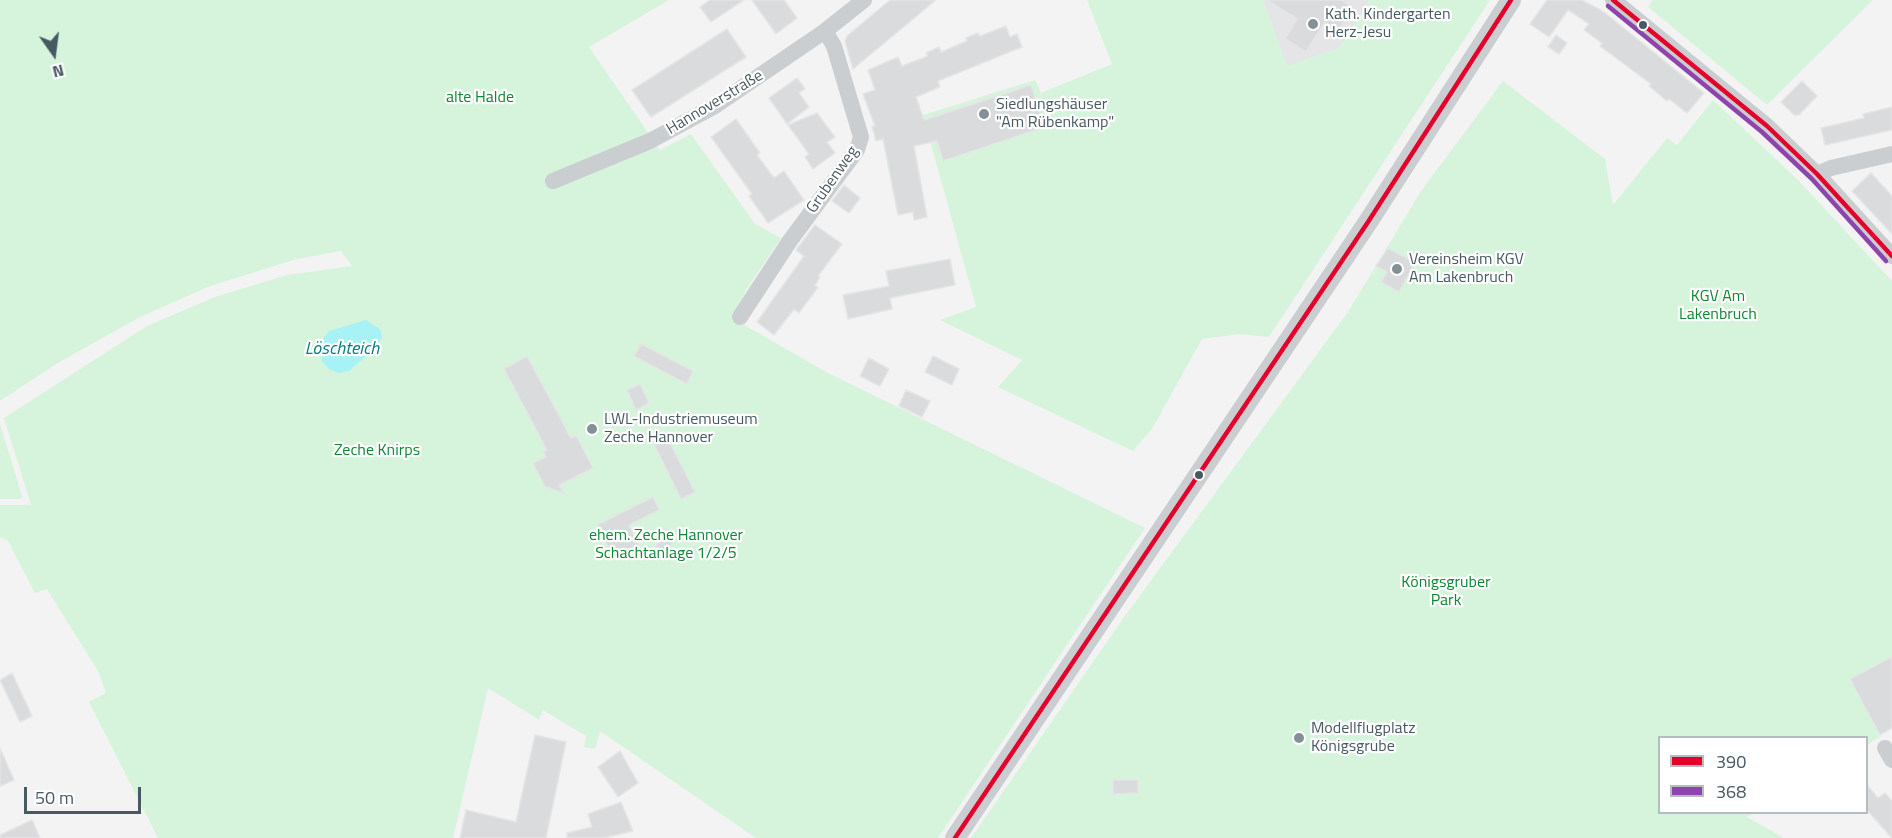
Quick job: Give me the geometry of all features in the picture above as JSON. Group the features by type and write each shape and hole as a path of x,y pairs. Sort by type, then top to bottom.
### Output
{"street":[{"name":"Hannoverstraße","path":"554,181 684,124 749,84 825,31 864,0"},
{"path":"955,838 1368,222 1511,0"},
{"path":"1613,0 1767,126 1817,174 1892,255"},
{"name":"Grubenweg","path":"740,317 789,242 856,150 861,137 834,46 825,31"},
{"path":"1817,174 1831,168 1892,154"}],"shaded area":[{"name":"Kath. Kindergarten Herz-Jesu","path":"1263,0 1370,0 1339,48 1287,67"}],"green space":[{"path":"0,0 669,0 589,47 660,150 691,134 755,224 781,238 748,287 732,318 828,373 1145,528 938,838 756,838 600,731 595,749 584,747 586,736 543,710 539,720 488,688 453,838 158,838 89,702 106,693 98,671 47,589 35,593 8,541 0,537 0,505 31,505 4,418 147,326 215,297 287,275 352,266 341,251 297,259 210,286 140,317 56,364 0,401"},
{"path":"1087,0 1263,0 1287,66 1339,48 1370,0 1490,0 1269,337 1239,334 1202,339 1152,429 1133,451 998,387 1022,360 940,320 976,307 923,115 1035,80 1041,93 1112,64"},
{"path":"1653,0 1873,0 1767,105 1648,7"},
{"name":"Königsgruber Park","path":"1503,81 1605,159 1613,205 1667,138 1677,145 1713,100 1798,180 1892,281 1892,657 1850,679 1881,736 1868,744 1868,736 1658,736 1658,814 1752,814 1747,817 1784,838 971,838 1125,616 1348,312 1421,191"},
{"path":"0,424 22,496 21,499 0,499"}],"water":[{"name":"Löschteich","path":"366,320 380,329 382,337 376,347 349,371 339,373 330,370 322,362 321,341 329,331"}],"building":[{"path":"710,0 744,0 711,22 700,7"},
{"path":"752,0 784,0 797,18 776,34"},
{"path":"890,0 936,0 853,69 845,41 847,36"},
{"path":"1267,0 1341,0 1353,8 1338,31 1325,22 1306,52 1285,39 1297,19"},
{"path":"1547,0 1582,0 1604,12 1704,93 1687,113 1669,99 1667,101 1649,86 1651,84 1600,46 1602,43 1584,30 1589,24 1568,10 1549,37 1530,24"},
{"path":"1006,26 1010,37 1017,34 1022,47 938,81 940,87 916,97 924,120 1031,85 1045,127 943,161 937,141 914,146 927,217 914,220 913,212 898,215 883,139 876,141 872,126 875,126 863,94 875,90 868,70 898,57 902,66 928,56 926,53 939,47 941,52 967,41 966,38 978,33 980,36"},
{"path":"727,29 746,57 651,117 632,90"},
{"path":"1556,35 1567,43 1559,54 1548,47"},
{"path":"797,78 805,89 799,93 809,107 787,124 769,98"},
{"path":"1802,81 1817,96 1799,115 1794,115 1781,102"},
{"path":"1892,107 1892,130 1825,145 1821,128 1864,118 1863,114"},
{"path":"817,113 835,137 827,142 835,153 813,169 805,157 809,154 788,125"},
{"path":"736,119 760,153 757,155 774,178 784,171 804,200 768,223 749,196 752,194 711,137"},
{"path":"1871,173 1892,196 1892,234 1852,191"},
{"path":"844,185 860,198 849,213 832,201"},
{"path":"815,225 842,244 818,276 820,277 815,285 818,287 799,313 794,309 774,335 757,322 804,256 796,250"},
{"name":"Vereinsheim KGV Am Lakenbruch","path":"1388,248 1415,263 1399,292 1381,282 1387,272 1376,266"},
{"path":"950,259 955,285 890,298 892,309 848,319 843,295 889,286 886,271"},
{"path":"641,344 693,371 687,384 634,356"},
{"path":"527,356 571,438 576,435 593,468 559,485 564,493 545,487 533,463 546,457 543,452 547,450 504,369"},
{"path":"933,356 959,369 952,385 925,372"},
{"path":"869,358 889,369 880,386 860,376"},
{"path":"640,384 649,403 636,410 627,390"},
{"path":"906,390 930,401 922,417 899,406"},
{"path":"666,435 695,492 681,499 653,442"},
{"path":"653,497 659,510 629,525 639,546 614,558 597,525"},
{"path":"666,528 677,534 665,556 654,550"},
{"path":"1892,657 1892,728 1880,735 1850,679"},
{"path":"12,673 32,716 20,722 0,680"},
{"path":"535,735 566,742 546,838 460,838 466,810 516,822"},
{"path":"0,748 14,780 0,786"},
{"path":"620,751 638,783 618,797 598,767"},
{"path":"1113,780 1138,780 1138,793 1113,794"},
{"path":"1868,786 1878,798 1885,793 1892,801 1892,838 1868,811"},
{"path":"621,802 633,831 604,838 567,838 567,833 592,827 588,814"},
{"path":"32,820 40,838 0,838 0,835"}],"transit line":[{"name":"390","path":"955,838 1368,222 1511,0"},
{"name":"390","path":"1613,0 1767,126 1817,174 1892,256"},
{"name":"368","path":"1608,6 1762,132 1812,179 1886,261"}],"place":[{"name":"Kath. Kindergarten Herz-Jesu","path":"1313,24"},
{"name":"Siedlungshäuser \"Am Rübenkamp\"","path":"984,114"},
{"name":"Vereinsheim KGV Am Lakenbruch","path":"1397,269"},
{"name":"LWL-Industriemuseum Zeche Hannover","path":"592,429"},
{"name":"Modellflugplatz Königsgrube","path":"1299,738"}],"park label":[{"name":"alte Halde","path":"480,98"},
{"name":"KGV Am Lakenbruch","path":"1718,306"},
{"name":"Zeche Knirps","path":"377,451"},
{"name":"ehem. Zeche Hannover Schachtanlage 1/2/5","path":"666,545"}]}
